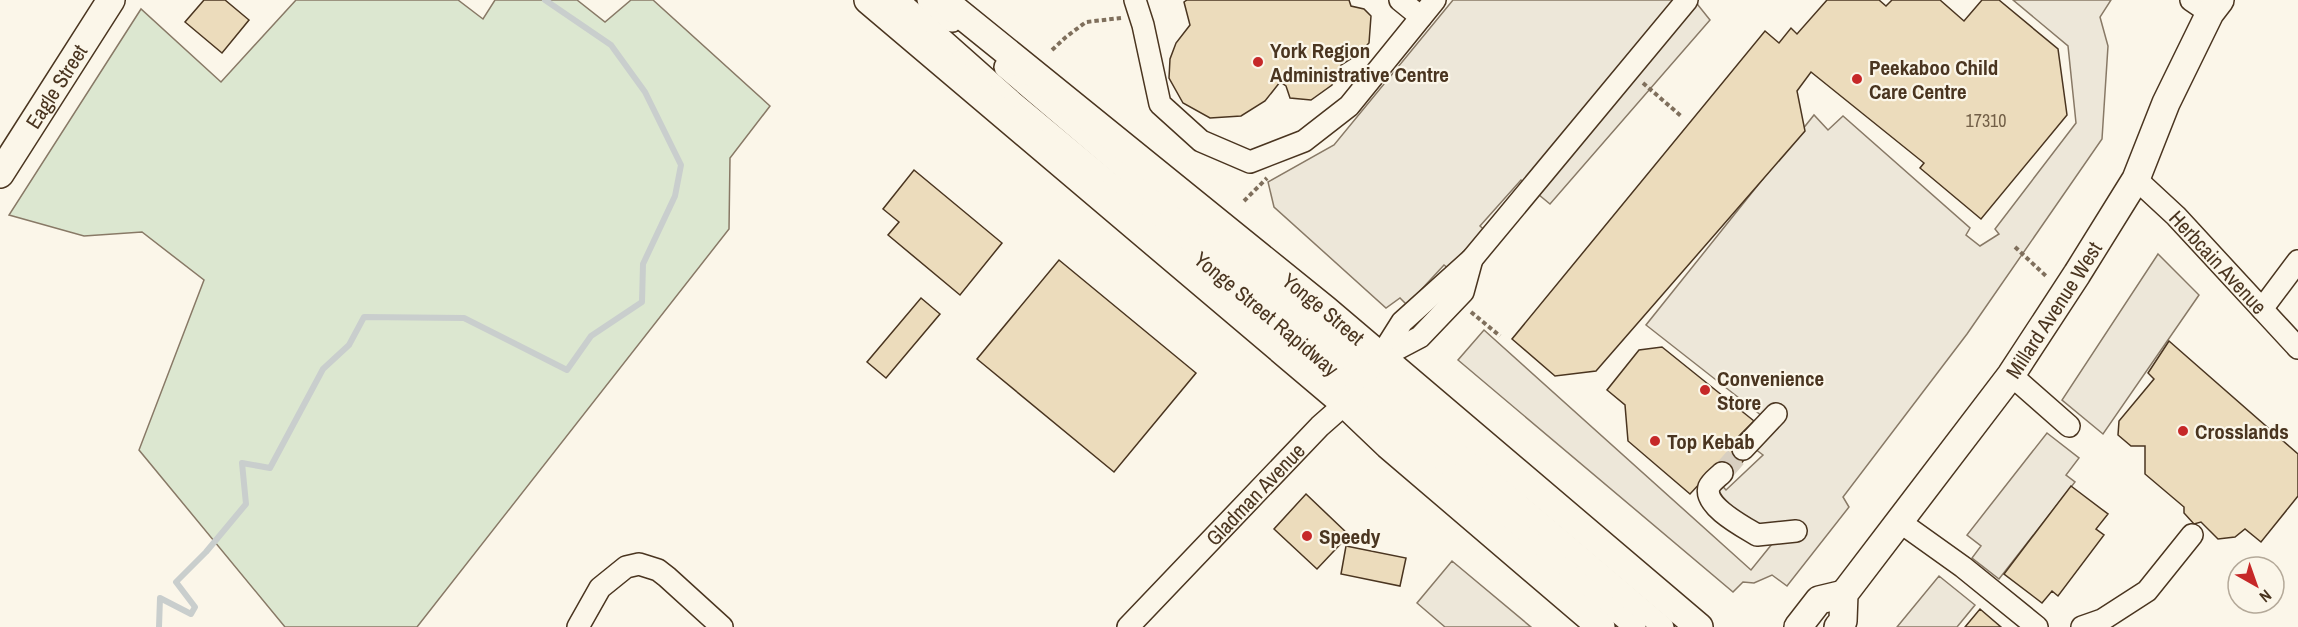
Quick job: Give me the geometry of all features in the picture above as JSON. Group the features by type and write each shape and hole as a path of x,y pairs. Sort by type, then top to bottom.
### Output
{"main road":[{"name":"Eagle Street","path":"0,174 111,0"},
{"name":"Yonge Street","path":"868,0 1362,381 1699,627"},
{"name":"Yonge Street","path":"943,0 1362,381 1388,444 1601,627"},
{"name":"Millard Avenue West","path":"1844,594 2012,375 2136,179 2207,4"},
{"path":"1798,627 1819,600 1844,594 1844,621 1838,627"}],"street":[{"name":"Yonge Street Rapidway","path":"898,0 1023,110 1362,381 1663,627"},
{"name":"Yonge Street Rapidway","path":"928,0 1362,381 1635,627"},
{"path":"1401,0 1421,17"},
{"path":"1137,8 1160,104 1201,141 1250,162 1304,141 1349,106 1435,0"},
{"path":"1628,70 1687,0"},
{"name":"Gladman Avenue","path":"1128,627 1362,381 1420,337 1456,299 1463,291 1472,259 1628,70"},
{"name":"Herbcain Avenue","path":"2136,179 2176,216 2298,348"},
{"path":"2262,309 2298,261"},
{"path":"2012,375 2069,426"},
{"path":"1743,449 1776,414"},
{"path":"1722,473 1710,486 1709,494 1716,508 1757,535 1796,531"},
{"path":"1900,522 1963,567 2037,627"},
{"path":"2082,627 2102,620 2147,591 2192,535"},
{"path":"578,627 600,588 626,567 639,564 658,570 668,577 722,627"}],"path":[{"path":"1052,50 1086,22 1137,8"},
{"path":"1628,70 1681,116"},
{"path":"2015,247 2046,276"}],"green space":[{"path":"296,0 458,0 483,19 495,0 577,0 605,22 631,0 653,0 770,106 730,158 729,229 417,627 285,627 139,450 204,280 142,232 84,236 9,215 141,9 221,82"}],"shaded area":[{"path":"1453,0 1694,0 1710,20 1550,204 1521,180 1480,226 1491,236 1455,274 1444,265 1407,305 1400,298 1386,308 1274,207 1268,182 1334,145"},
{"path":"2013,0 2111,0 2100,17 2108,46 2102,139 1967,334 1843,497 1849,507 1787,586 1772,575 1754,583 1743,582 1733,592 1458,360 1484,330 1751,570 1772,544 1722,523 1717,480 1726,490 1763,455 1742,439 1762,416 1646,325 1814,115 1828,130 1843,116 1970,228 1966,235 1980,246 1999,234 1995,229 2076,123 2068,46"},
{"path":"2158,254 2199,295 2103,434 2062,400"},
{"path":"2047,433 2079,458 2066,475 2075,482 1999,579 1972,558 1981,546 1967,535"},
{"path":"1452,561 1531,627 1445,627 1417,603"},
{"path":"1939,576 1975,605 1957,627 1897,627"}],"building":[{"path":"204,0 225,0 249,20 222,53 185,22"},
{"name":"York Region Administrative Centre","path":"1187,0 1349,0 1351,6 1364,9 1371,16 1369,43 1357,55 1341,65 1332,85 1311,100 1290,98 1286,86 1280,82 1265,101 1241,116 1210,118 1183,103 1169,78 1170,59 1176,43 1190,25 1184,2"},
{"path":"1827,0 1879,0 1886,6 1892,0 1940,0 1964,21 1982,0 1999,0 2058,49 2067,115 1981,219 1920,168 1924,163 1811,72 1797,91 1805,131 1596,371 1555,376 1512,339 1765,31 1779,43 1791,28 1797,34"},
{"path":"914,170 1002,243 960,295 888,235 899,222 883,209"},
{"path":"1059,260 1196,373 1114,472 977,359"},
{"path":"921,298 940,314 886,378 867,362"},
{"path":"2169,341 2298,454 2298,496 2261,542 2245,529 2235,537 2218,539 2201,522 2194,524 2184,513 2184,507 2145,474 2145,446 2131,446 2118,435 2119,421 2154,379 2148,373"},
{"path":"1662,347 1754,421 1733,442 1749,454 1729,478 1715,467 1690,494 1628,441 1625,405 1607,390 1639,350"},
{"path":"2071,486 2108,514 2096,529 2104,535 2058,596 2052,591 2042,603 2004,574"},
{"path":"1306,494 1349,535 1317,569 1274,529"},
{"path":"1346,546 1406,558 1400,586 1341,574"},
{"path":"1980,609 2001,627 1965,627"}],"waterway":[{"path":"159,627 160,598 191,614 195,607 176,582 206,552 246,504 242,463 270,468 323,369 349,345 364,317 464,318 567,370 591,336 642,302 643,264 675,196 681,165 645,92 611,45 545,0"}],"tunnel":[{"path":"1722,473 1743,449"}],"place":[{"name":"York Region Administrative Centre","path":"1258,62"},
{"name":"Peekaboo Child Care Centre","path":"1857,79"},
{"name":"Convenience Store","path":"1705,390"},
{"name":"Crosslands","path":"2183,431"},
{"name":"Top Kebab","path":"1655,441"},
{"name":"Speedy","path":"1307,536"}]}
